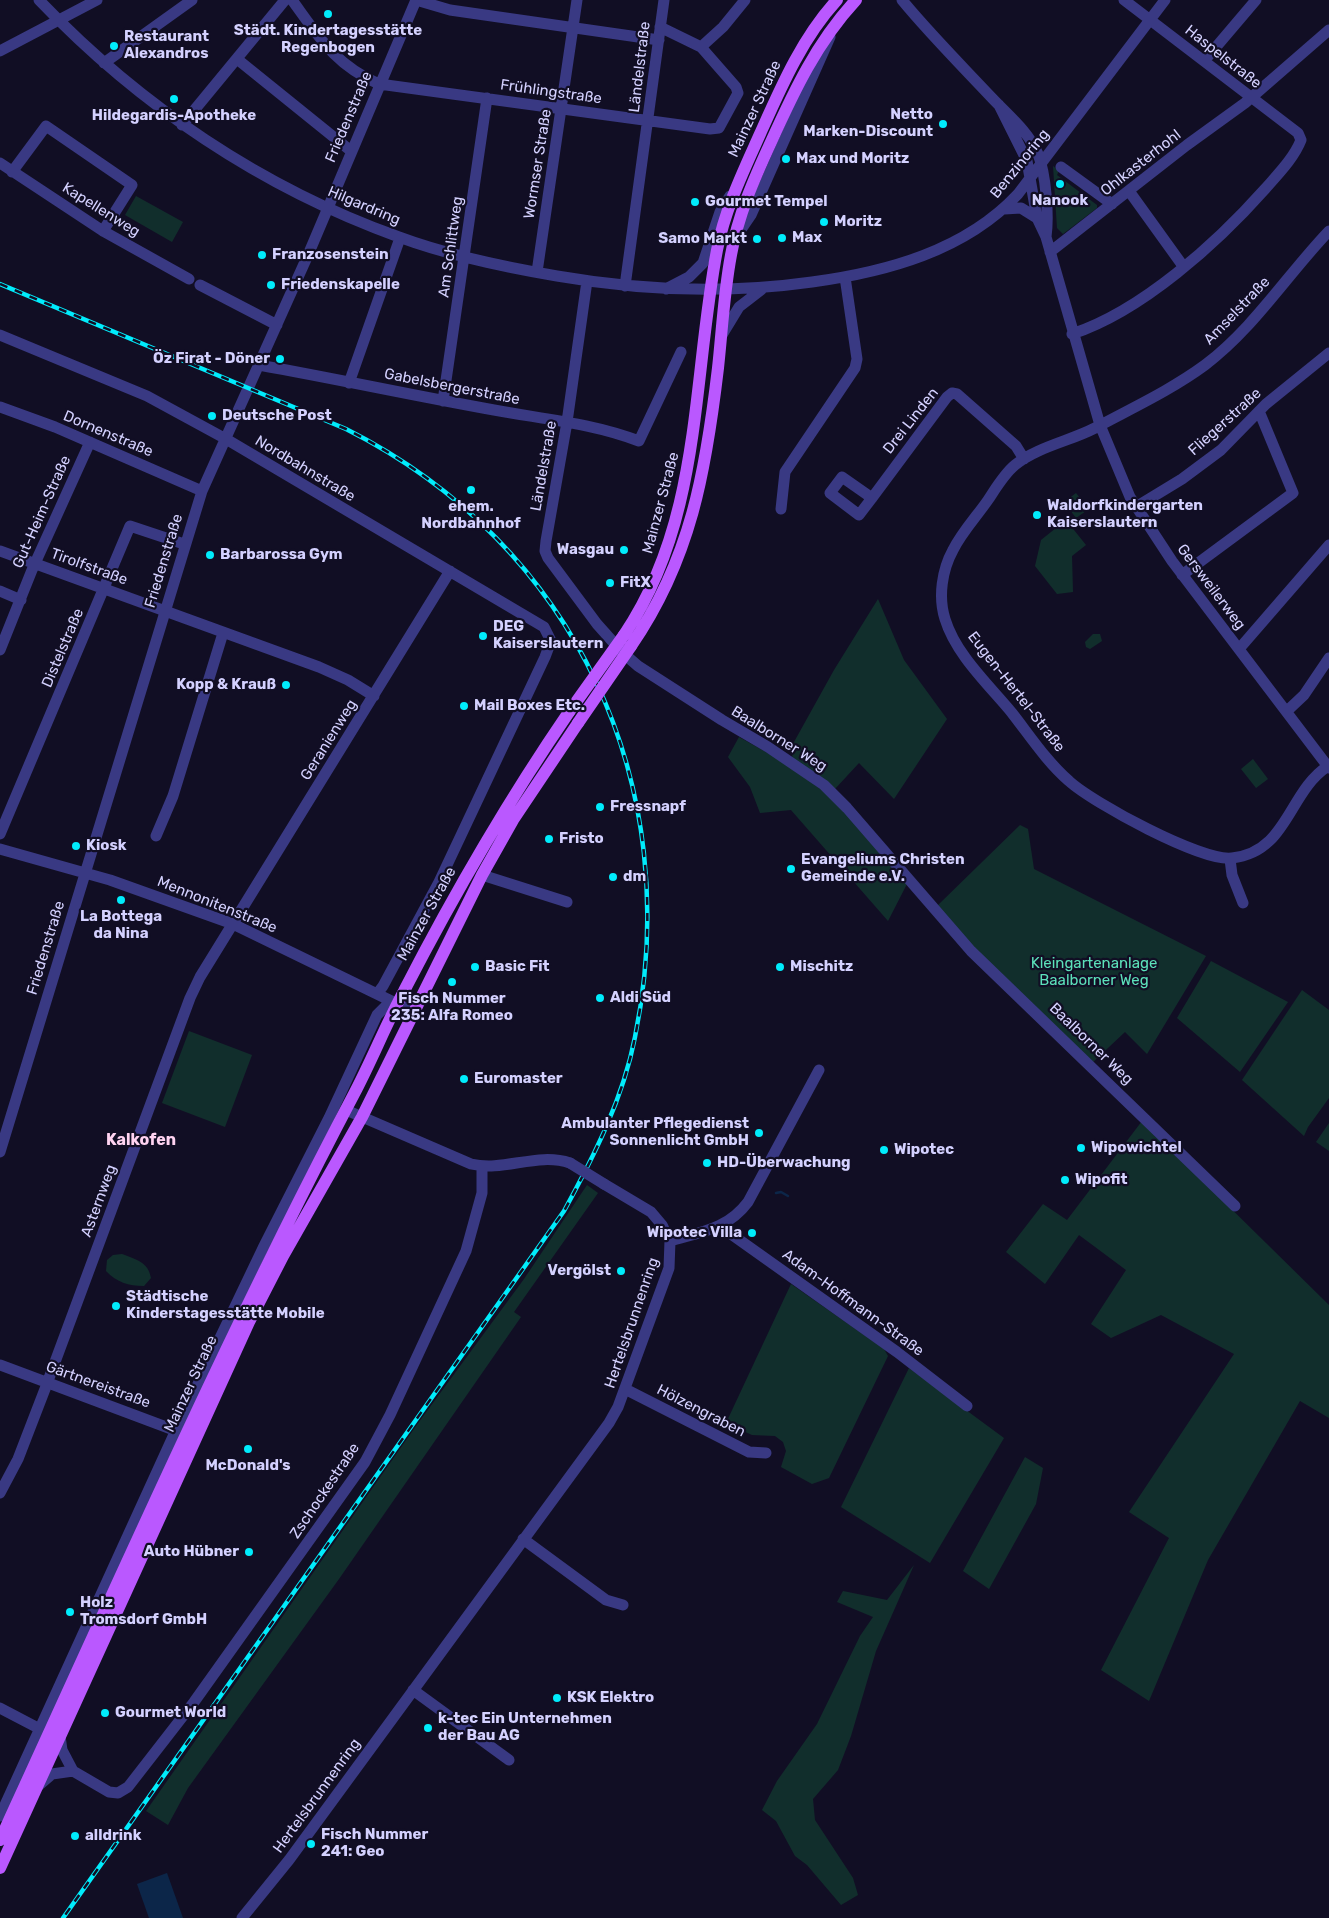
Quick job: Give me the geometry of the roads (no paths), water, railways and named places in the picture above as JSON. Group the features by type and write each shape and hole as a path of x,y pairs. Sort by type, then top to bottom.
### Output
{"main road":[{"name":"Mainzer Straße","path":"0,1840 181,1432 346,1110 394,1002 488,835 525,776 624,635 660,568 676,522 695,428 717,248 734,190 782,86 816,27 837,0"},
{"name":"Mainzer Straße","path":"0,1868 249,1322 283,1256 362,1117 482,875 518,812 632,646 667,587 688,530 705,456 734,238 747,196 793,93 811,58 832,27 856,0"}],"street":[{"name":"Hilgardring","path":"39,0 58,21 104,63 182,125 216,147 328,208 400,238 465,257 588,281 665,290 711,290"},
{"path":"0,51 97,0"},
{"path":"104,63 192,0"},
{"path":"182,125 285,0"},
{"path":"292,0 318,35 345,66 379,84"},
{"path":"416,0 450,10 659,40"},
{"name":"Friedenstraße","path":"0,1152 184,544 202,492 328,208 416,0"},
{"name":"Wormser Straße","path":"537,272 577,0"},
{"name":"Ländelstraße","path":"626,286 664,0"},
{"path":"660,26 701,47 723,27 745,0"},
{"name":"Gersweilerweg","path":"902,0 1025,133 1038,153 1048,224 1046,237"},
{"name":"Haspelstraße","path":"1124,0 1205,60 1298,133 1301,140 1293,155 1250,207 1183,266"},
{"name":"Benzinoring","path":"711,290 765,287 845,277 884,268 926,254 965,236 1004,209 1030,179 1165,0"},
{"path":"1205,60 1256,0"},
{"name":"Ohlkasterhohl","path":"1050,252 1251,98 1329,30"},
{"name":"Frühlingstraße","path":"379,84 710,129 719,128 738,93 736,87 701,47"},
{"path":"237,59 351,151"},
{"name":"Am Schlittweg","path":"443,401 487,98"},
{"name":"Gersweilerweg","path":"999,105 1023,150 1037,218 1046,237 1072,334 1100,425 1136,508 1182,576 1327,760"},
{"path":"12,172 46,126 132,184 103,231"},
{"name":"Kapellenweg","path":"0,163 103,231 189,279"},
{"path":"1062,167 1112,204"},
{"path":"665,290 689,277 703,264 720,212 734,190"},
{"path":"1072,334 1107,319 1153,290 1183,266 1129,191"},
{"path":"1004,209 1021,208 1037,218"},
{"name":"Amselstraße","path":"1100,425 1163,393 1229,345 1329,231"},
{"path":"350,383 400,238"},
{"path":"781,509 785,472 855,368 857,359 845,277"},
{"name":"Ländelstraße","path":"588,281 545,551 548,558 608,636"},
{"path":"200,285 277,325"},
{"path":"721,337 739,307 765,287"},
{"name":"Nordbahnstraße","path":"0,335 147,396 226,439 544,628 552,642"},
{"name":"Gabelsbergerstraße","path":"259,365 443,401 605,429 639,442 681,352"},
{"name":"Fliegerstraße","path":"1136,508 1209,459 1240,433 1259,412 1329,353"},
{"name":"Drei Linden","path":"872,498 947,396 952,393 957,394 1016,446 1024,458"},
{"name":"Dornenstraße","path":"0,407 90,442 202,492"},
{"path":"1182,576 1293,493 1259,412"},
{"name":"Eugen-Hertel-Straße","path":"1100,425 1024,458 1010,469 954,547 944,575 942,594 944,617 959,647 1052,763 1075,786 1098,802 1194,850 1213,857 1230,859 1250,854 1270,842 1312,778 1327,760"},
{"name":"Gut-Heim-Straße","path":"0,650 35,564 90,442"},
{"name":"Distelstraße","path":"0,834 130,526 184,544"},
{"path":"1239,649 1329,545"},
{"name":"Tirolfstraße","path":"0,551 319,667 348,680 374,696"},
{"name":"Geranienweg","path":"233,924 450,571"},
{"path":"0,591 20,600"},
{"path":"156,836 173,796 223,633"},
{"name":"Baalborner Weg","path":"608,636 638,666 768,747 824,785 847,808 971,951 1234,1206"},
{"name":"Mainzer Straße","path":"377,994 422,914 552,642"},
{"path":"1287,711 1304,695 1329,658"},
{"name":"Mennonitenstraße","path":"0,849 161,897 233,924 414,1012"},
{"path":"1230,859 1232,875 1243,903"},
{"name":"Mainzer Straße","path":"482,875 567,902"},
{"name":"Asternweg","path":"0,1493 18,1459 48,1382 190,998 200,976 233,924"},
{"name":"Mainzer Straße","path":"0,1816 181,1432 263,1248 341,1094 378,1015 394,1002"},
{"path":"670,1241 722,1225 737,1216 748,1202 819,1070"},
{"name":"Hertelsbrunnenring","path":"242,1918 289,1860 609,1423 618,1407 669,1268 670,1241 662,1225 651,1212 570,1164 558,1159 543,1159 482,1166 455,1157 346,1110"},
{"name":"Zschockestraße","path":"73,1770 106,1790 118,1793 128,1787 194,1702 365,1462 390,1415 466,1251 482,1193 482,1166"},
{"name":"Adam-Hoffmann-Straße","path":"722,1225 731,1234 897,1352 967,1406"},
{"name":"Gärtnereistraße","path":"0,1365 181,1432"},
{"name":"Hölzengraben","path":"624,1389 749,1452 766,1454"},
{"path":"523,1539 606,1600 623,1605"},
{"path":"413,1690 509,1760"},
{"path":"0,1708 40,1728"},
{"path":"38,1786 52,1774 73,1770 62,1750 60,1736"}],"water":[{"path":"167,1873 183,1918 149,1918 137,1884"}],"waterway":[{"path":"776,1193 781,1192 788,1196"}],"railway":[{"path":"0,284 346,429 427,478 496,538 552,606 596,682 627,765 644,852 647,944 635,1037 630,1060 606,1127 564,1211 63,1918"}],"place":[{"name":"Städt. Kindertagesstätte Regenbogen","path":"328,14"},
{"name":"Restaurant Alexandros","path":"114,46"},
{"name":"Hildegardis-Apotheke","path":"174,99"},
{"name":"Netto Marken-Discount","path":"943,124"},
{"name":"Max und Moritz","path":"786,159"},
{"name":"Nanook","path":"1060,184"},
{"name":"Gourmet Tempel","path":"695,202"},
{"name":"Moritz","path":"824,222"},
{"name":"Max","path":"782,238"},
{"name":"Samo Markt","path":"757,239"},
{"name":"Franzosenstein","path":"262,255"},
{"name":"Friedenskapelle","path":"271,285"},
{"name":"Öz Firat - Döner","path":"280,359"},
{"name":"Deutsche Post","path":"212,416"},
{"name":"ehem. Nordbahnhof","path":"471,490"},
{"name":"Waldorfkindergarten Kaiserslautern","path":"1037,515"},
{"name":"Wasgau","path":"624,550"},
{"name":"Barbarossa Gym","path":"210,555"},
{"name":"FitX","path":"610,583"},
{"name":"DEG Kaiserslautern","path":"483,636"},
{"name":"Kopp & Krauß","path":"286,685"},
{"name":"Mail Boxes Etc.","path":"464,706"},
{"name":"Fressnapf","path":"600,807"},
{"name":"Fristo","path":"549,839"},
{"name":"Kiosk","path":"76,846"},
{"name":"Evangeliums Christen Gemeinde e.V.","path":"791,869"},
{"name":"dm","path":"613,877"},
{"name":"La Bottega da Nina","path":"121,900"},
{"name":"Basic Fit","path":"475,967"},
{"name":"Mischitz","path":"780,967"},
{"name":"Fisch Nummer 235: Alfa Romeo","path":"452,982"},
{"name":"Aldi Süd","path":"600,998"},
{"name":"Euromaster","path":"464,1079"},
{"name":"Ambulanter Pflegedienst Sonnenlicht GmbH","path":"759,1133"},
{"name":"Wipowichtel","path":"1081,1148"},
{"name":"Wipotec","path":"884,1150"},
{"name":"HD-Überwachung","path":"707,1163"},
{"name":"Wipofit","path":"1065,1180"},
{"name":"Wipotec Villa","path":"752,1233"},
{"name":"Vergölst","path":"621,1271"},
{"name":"Städtische Kinderstagesstätte Mobile","path":"116,1306"},
{"name":"McDonald's","path":"248,1449"},
{"name":"Auto Hübner","path":"249,1552"},
{"name":"Holz Tromsdorf GmbH","path":"70,1612"},
{"name":"KSK Elektro","path":"557,1698"},
{"name":"Gourmet World","path":"105,1713"},
{"name":"k-tec Ein Unternehmen der Bau AG","path":"428,1728"},
{"name":"alldrink","path":"75,1836"},
{"name":"Fisch Nummer 241: Geo","path":"311,1844"}],"district":[{"name":"Kalkofen","path":"141,1140"}],"park label":[{"name":"Kleingartenanlage Baalborner Weg","path":"1094,972"}]}
